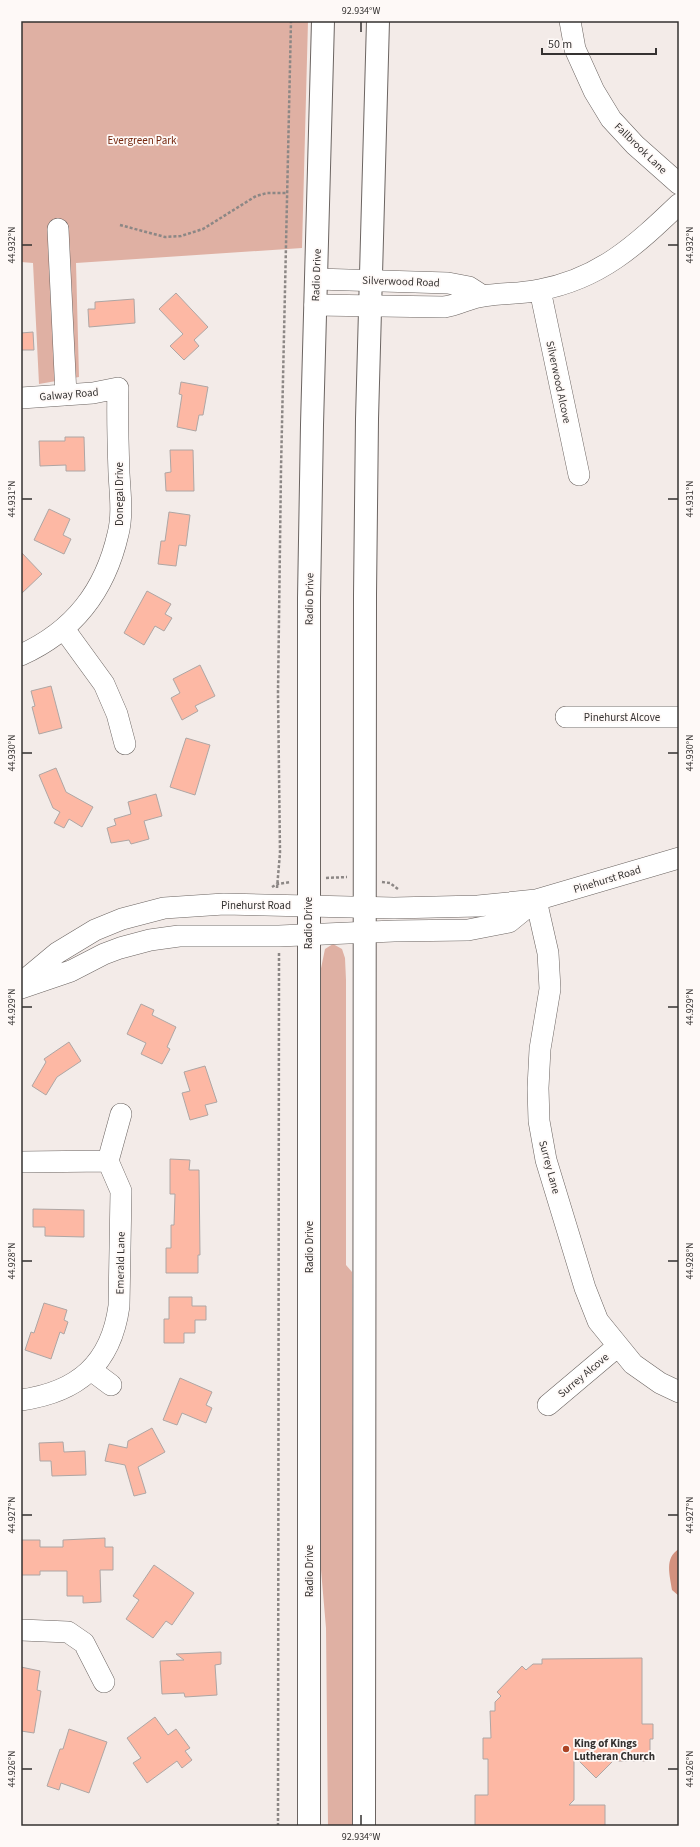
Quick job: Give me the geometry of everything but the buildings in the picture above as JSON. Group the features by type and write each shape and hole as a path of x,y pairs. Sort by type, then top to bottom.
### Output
{"main road":[{"name":"Radio Drive","path":"310,1826 308,934 309,605 323,21"},
{"path":"364,1826 365,595 370,306 378,21"}],"street":[{"name":"Fallbrook Lane","path":"570,21 575,49 594,91 611,119 635,145 679,184"},
{"path":"315,305 444,307 463,303 483,296 540,290 581,278 608,264 638,243 679,204"},
{"path":"58,229 66,395"},
{"name":"Silverwood Road","path":"316,279 454,283 469,288 483,296"},
{"name":"Silverwood Alcove","path":"540,290 579,475"},
{"name":"Galway Road","path":"21,398 93,393 118,388"},
{"name":"Donegal Drive","path":"21,655 64,629 92,599 107,568 118,533 120,502 118,388"},
{"path":"64,629 104,684 117,714 125,744"},
{"name":"Pinehurst Alcove","path":"566,717 679,717"},
{"name":"Pinehurst Road","path":"21,983 57,953 109,923 136,914 164,908 200,905 464,907 536,900 679,858"},
{"name":"Pinehurst Road","path":"21,988 71,971 104,954 120,948 150,940 179,936 452,931 494,926 509,922 536,900"},
{"name":"Surrey Lane","path":"536,900 548,953 550,989 540,1049 539,1122 546,1160 585,1288 598,1321 633,1364 660,1383 679,1392"},
{"path":"21,1162 108,1161 121,1114"},
{"name":"Emerald Lane","path":"21,1400 46,1396 65,1389 80,1380 91,1370 111,1339 116,1324 119,1306 121,1191 108,1161"},
{"name":"Surrey Alcove","path":"548,1405 618,1346"},
{"path":"91,1370 111,1385"},
{"path":"21,1630 68,1632 84,1643 104,1682"}],"path":[{"path":"291,21 278,693 280,853 277,884 342,876 390,883 402,891"},
{"path":"120,225 165,237 181,236 202,229 256,196 268,193 287,193"},
{"path":"278,1826 279,956"}],"green space":[{"name":"Evergreen Park","path":"21,21 308,21 302,248 76,263 79,377 39,384 33,263 21,262"},
{"path":"333,944 342,949 345,958 346,980 346,1265 352,1272 353,1826 328,1826 326,1628 320,1558 319,978 325,949"}],"shaded area":[{"path":"679,1549 679,1596 672,1590 669,1567 671,1557"}],"place":[{"name":"King of Kings Lutheran Church","path":"566,1749"}]}
